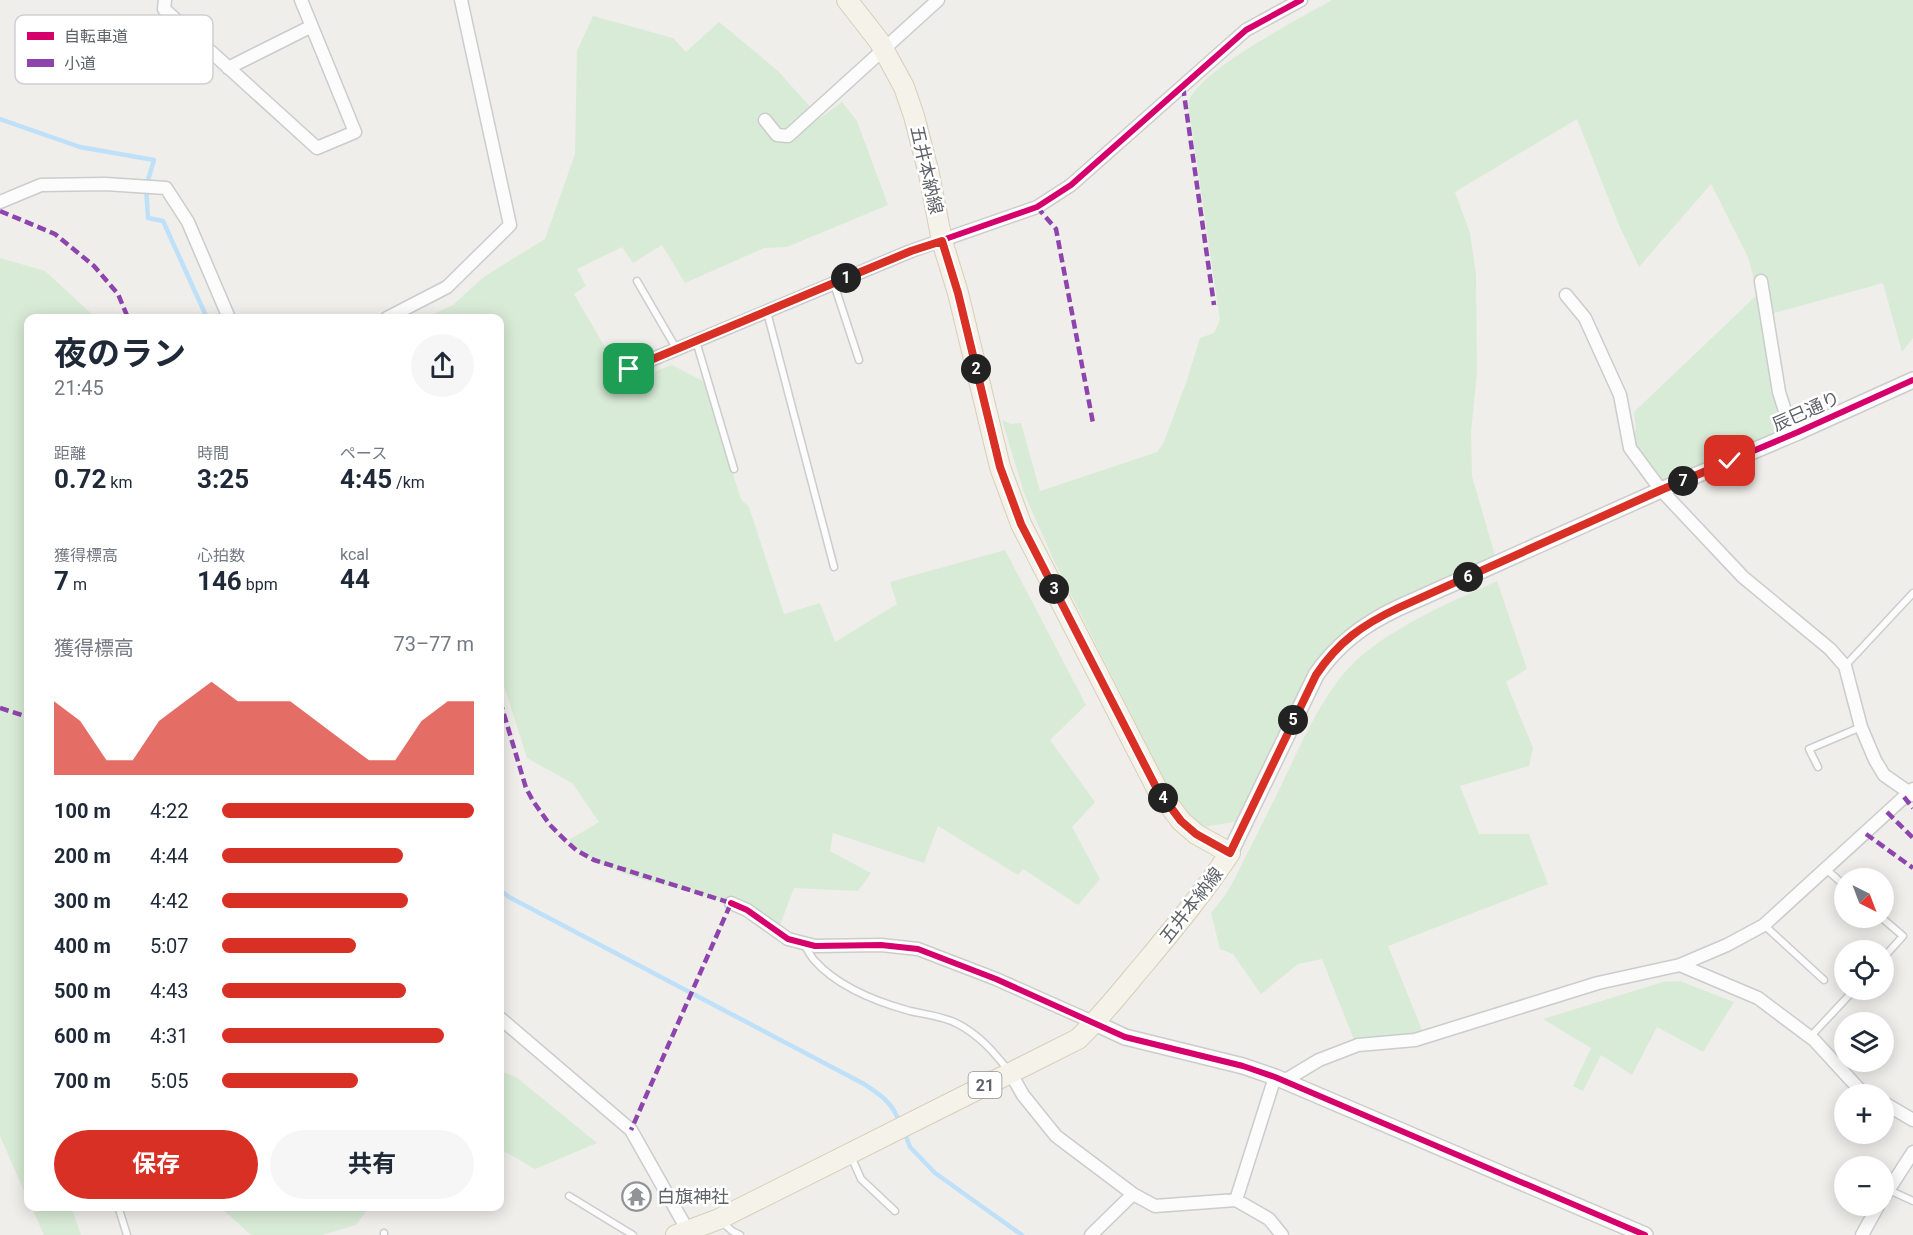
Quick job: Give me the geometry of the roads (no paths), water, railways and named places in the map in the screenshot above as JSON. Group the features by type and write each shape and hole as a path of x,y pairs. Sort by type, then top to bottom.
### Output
{"main road":[{"name":"五井本納線","path":"692,1232 1078,1039 1095,1023 1209,884 1230,853 1196,834 1167,805 1021,524 1000,467 958,293 942,241 929,174 914,116 904,87 884,50 847,0"}],"street":[{"path":"165,0 164,9 171,15"},
{"path":"213,54 317,148 355,132 310,27 301,0"},
{"path":"395,314 447,287 510,225 461,0"},
{"path":"765,120 777,135 788,136 938,0"},
{"path":"629,369 911,251 1037,207 1071,185 1246,30 1301,0"},
{"path":"228,68 310,27"},
{"path":"0,202 41,185 105,184 166,188 188,222 227,314"},
{"path":"1761,281 1779,392 1785,411 1798,432"},
{"path":"1236,1200 1280,1079 1319,1060 1358,1045 1414,1040 1598,983 1680,965 1727,945 1764,925 1912,792 1889,779 1879,767 1861,727 1845,666 1830,649 1743,577 1661,490 1630,448 1620,395 1585,318 1566,295"},
{"name":"辰巳通り","path":"1230,853 1316,675 1341,644 1376,618 1913,380"},
{"path":"731,903 747,910 788,939 815,946 891,946 918,949 996,979 1125,1037 1243,1066 1280,1079 1645,1235"},
{"path":"1680,965 1758,998 1810,1037 1854,1084"},
{"path":"504,1021 631,1130 692,1232"},
{"path":"1010,1072 1023,1095 1056,1136 1133,1194 1155,1206 1236,1200 1269,1219 1282,1235"},
{"path":"1894,1109 1913,1120"},
{"path":"1894,1181 1913,1152"},
{"path":"1091,1235 1133,1194"},
{"path":"1862,1235 1872,1216"}],"lane":[{"path":"637,281 676,348"},
{"path":"834,283 859,360"},
{"path":"767,312 834,567"},
{"path":"695,341 734,469"},
{"path":"1845,666 1913,593"},
{"path":"1818,767 1809,749 1861,727"},
{"path":"1825,869 1834,877"},
{"path":"1764,925 1824,980"},
{"path":"1894,928 1903,936 1894,946"},
{"path":"804,944 814,960 844,984 876,1001 911,1011 941,1016 972,1032 987,1045 1010,1072"},
{"path":"1810,1037 1845,1000"},
{"path":"850,1153 861,1179 895,1211"},
{"path":"1894,1195 1913,1201"},
{"path":"569,1196 633,1235"},
{"path":"120,1211 127,1235"},
{"path":"718,1219 740,1235"}],"waterway":[{"path":"0,119 80,147 154,160 146,187 148,218 163,221 205,314"},
{"path":"504,893 864,1084 886,1100 900,1123"},
{"path":"904,1131 910,1147 935,1173 1022,1235"}],"place":[{"name":"白旗神社","path":"636,1196"}]}
